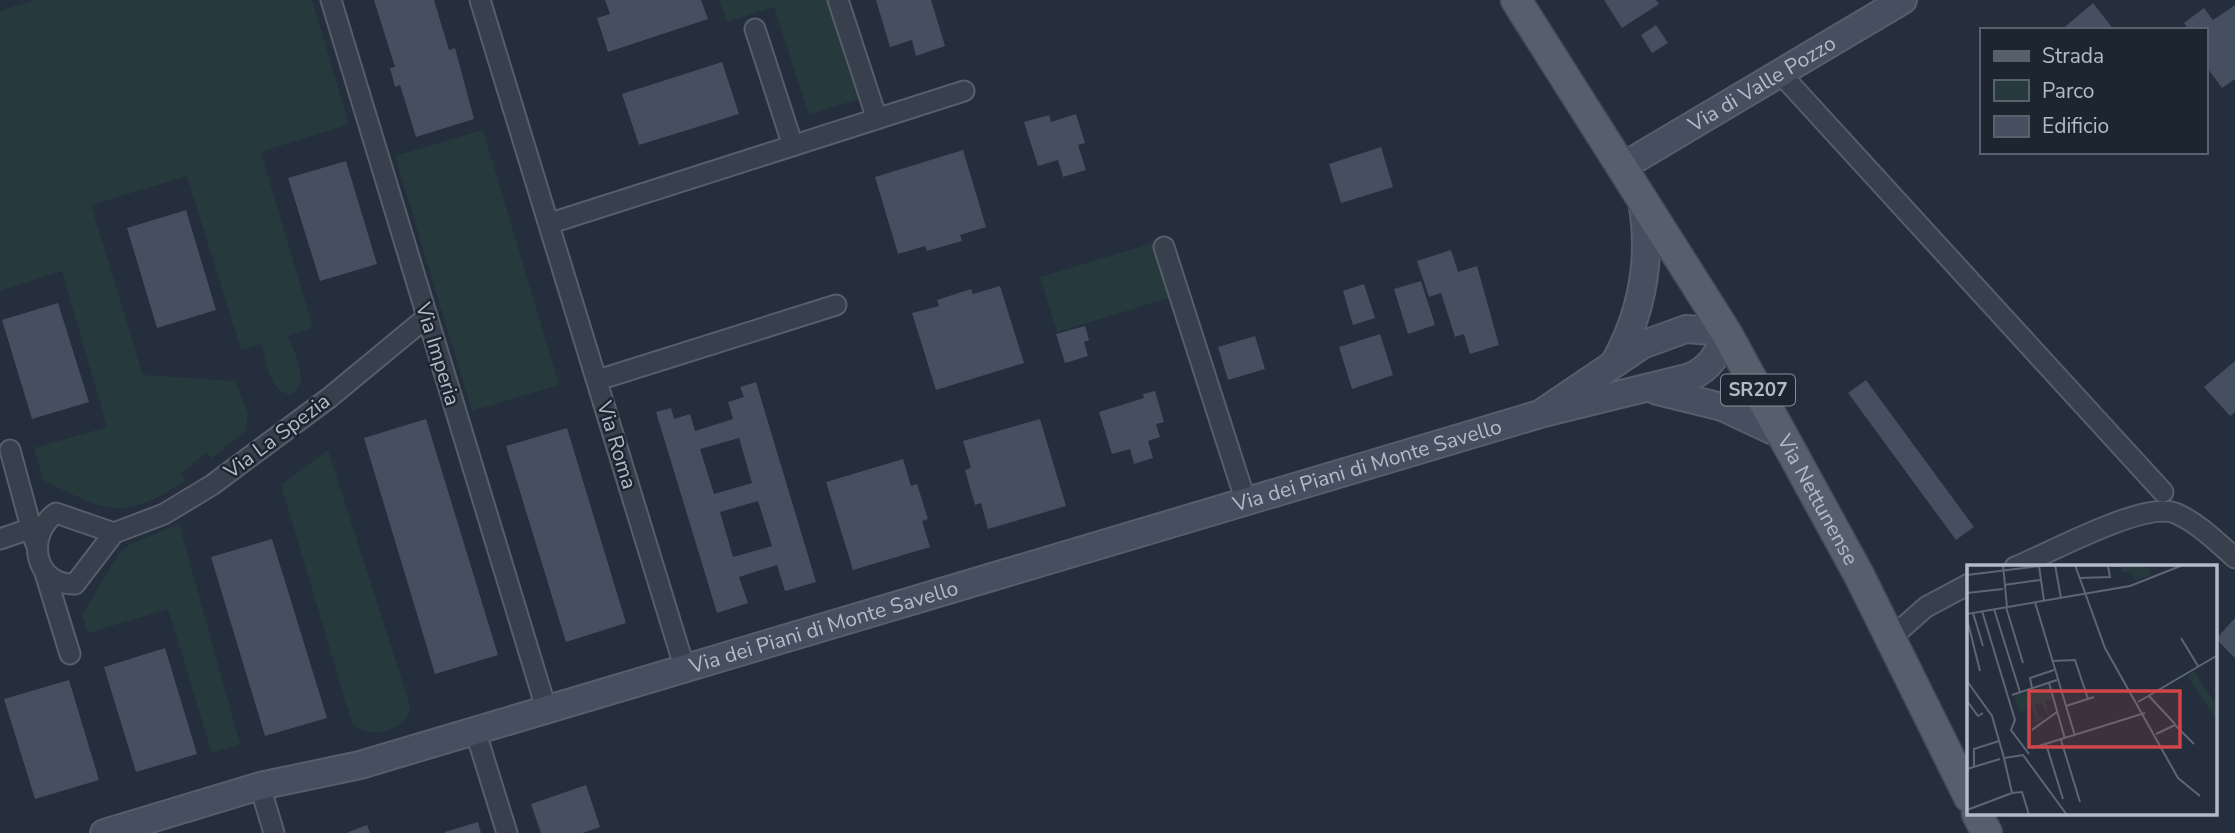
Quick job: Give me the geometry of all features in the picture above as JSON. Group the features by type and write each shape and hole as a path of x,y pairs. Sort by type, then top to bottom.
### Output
{"main road":[{"name":"Via Nettunense","path":"1516,0 1726,332 1891,638 1967,793"},
{"path":"1978,816 1987,833"}],"street":[{"name":"Via Imperia","path":"331,0 546,708"},
{"name":"Via Roma","path":"480,0 551,223 684,666"},
{"path":"838,0 877,119"},
{"name":"Via di Valle Pozzo","path":"1622,167 1903,0"},
{"path":"755,29 793,146"},
{"path":"1780,73 2163,492"},
{"path":"551,223 964,91"},
{"path":"1616,361 1627,341 1644,281 1647,242 1642,200"},
{"path":"1164,247 1246,502"},
{"path":"598,380 836,305"},
{"name":"Via La Spezia","path":"114,533 164,514 212,485 329,398 427,317"},
{"path":"1686,329 1726,332 1716,356 1700,373 1645,390 1540,414 1642,345 1686,329"},
{"path":"1645,390 1680,395 1722,407 1784,436"},
{"name":"Via dei Piani di Monte Savello","path":"104,833 260,786 360,765 684,666 1540,414"},
{"path":"10,450 70,654"},
{"path":"23,496 56,513 114,533 75,584 59,618"},
{"path":"2019,565 2131,515 2154,510 2184,518 2235,558"},
{"path":"0,539 34,535 42,524 56,513"},
{"path":"45,573 59,583 75,584"},
{"path":"1891,638 1926,607 1967,585"},
{"path":"475,730 507,833"},
{"path":"260,786 274,833"}],"green space":[{"path":"35,0 312,0 349,124 261,152 313,328 288,336 301,375 297,389 291,394 284,393 273,383 261,344 241,350 187,176 91,205 143,375 235,381 248,413 246,430 212,458 206,453 181,473 185,481 145,503 129,507 99,505 43,480 34,448 107,427 62,271 0,291 0,11"},
{"path":"719,0 826,0 858,99 809,115 774,7 727,22"},
{"path":"483,130 559,385 472,411 395,156"},
{"path":"1153,243 1169,298 1057,332 1040,277"},
{"path":"328,450 410,705 403,721 387,731 367,732 352,723 281,485"},
{"path":"179,524 240,744 212,753 168,609 88,633 82,615 119,553 129,545"}],"building":[{"path":"374,0 434,0 449,50 455,48 474,119 416,137 400,85 395,87 390,68 395,67"},
{"path":"605,0 701,0 708,19 608,52 597,18 610,14"},
{"path":"876,0 931,0 945,46 916,56 912,40 890,47"},
{"path":"1604,0 1656,0 1659,4 1622,28"},
{"path":"2093,3 2112,28 2063,28"},
{"path":"2235,5 2235,79 2222,88 2207,68 2207,28 2188,28 2184,23 2204,8 2213,20"},
{"path":"1656,25 1668,43 1652,53 1641,35"},
{"path":"722,62 739,114 639,145 622,94"},
{"path":"1076,114 1085,143 1078,145 1086,170 1063,177 1058,160 1038,166 1024,122 1049,115 1051,122"},
{"path":"1381,147 1393,187 1341,203 1329,164"},
{"path":"963,150 986,227 960,235 962,241 927,251 925,246 898,254 875,177"},
{"path":"346,161 377,264 320,281 288,178"},
{"path":"186,210 216,310 157,328 127,228"},
{"path":"1451,250 1458,272 1477,266 1499,345 1470,354 1464,334 1455,337 1441,293 1429,297 1417,261"},
{"path":"1421,281 1435,325 1408,334 1394,289"},
{"path":"1364,284 1375,318 1353,325 1343,291"},
{"path":"1000,286 1024,363 936,390 912,313 939,306 937,300 971,289 973,294"},
{"path":"58,303 89,402 32,419 2,320"},
{"path":"1085,326 1089,340 1084,342 1088,356 1065,363 1056,334"},
{"path":"1380,334 1393,375 1352,389 1339,347"},
{"path":"1255,336 1265,369 1228,380 1218,347"},
{"path":"2235,361 2235,412 2230,416 2204,387"},
{"path":"1866,380 1974,527 1956,540 1848,393"},
{"path":"756,382 816,582 785,591 777,565 739,577 748,603 717,613 656,412 671,408 674,419 690,414 695,431 733,419 728,402 744,397 740,387","holes":["739,438 752,483 714,494 700,449","758,501 772,546 733,557 720,512"]},
{"path":"1155,391 1164,422 1156,424 1160,437 1148,441 1153,458 1134,464 1130,449 1112,454 1099,412 1144,398 1143,394"},
{"path":"426,419 498,655 435,674 364,438"},
{"path":"1040,419 1066,506 988,529 981,503 975,505 965,470 971,468 963,441"},
{"path":"567,428 626,623 566,642 506,446"},
{"path":"903,459 911,486 917,484 928,519 922,521 930,547 853,570 826,482"},
{"path":"272,539 327,718 265,736 211,557"},
{"path":"2235,618 2235,658 2218,641 2218,637"},
{"path":"165,648 197,754 136,772 104,667"},
{"path":"69,680 99,780 35,799 4,699"},
{"path":"586,785 600,827 583,833 541,833 531,804"},
{"path":"478,822 481,833 445,833 445,832"},
{"path":"367,825 370,833 346,833"}]}
